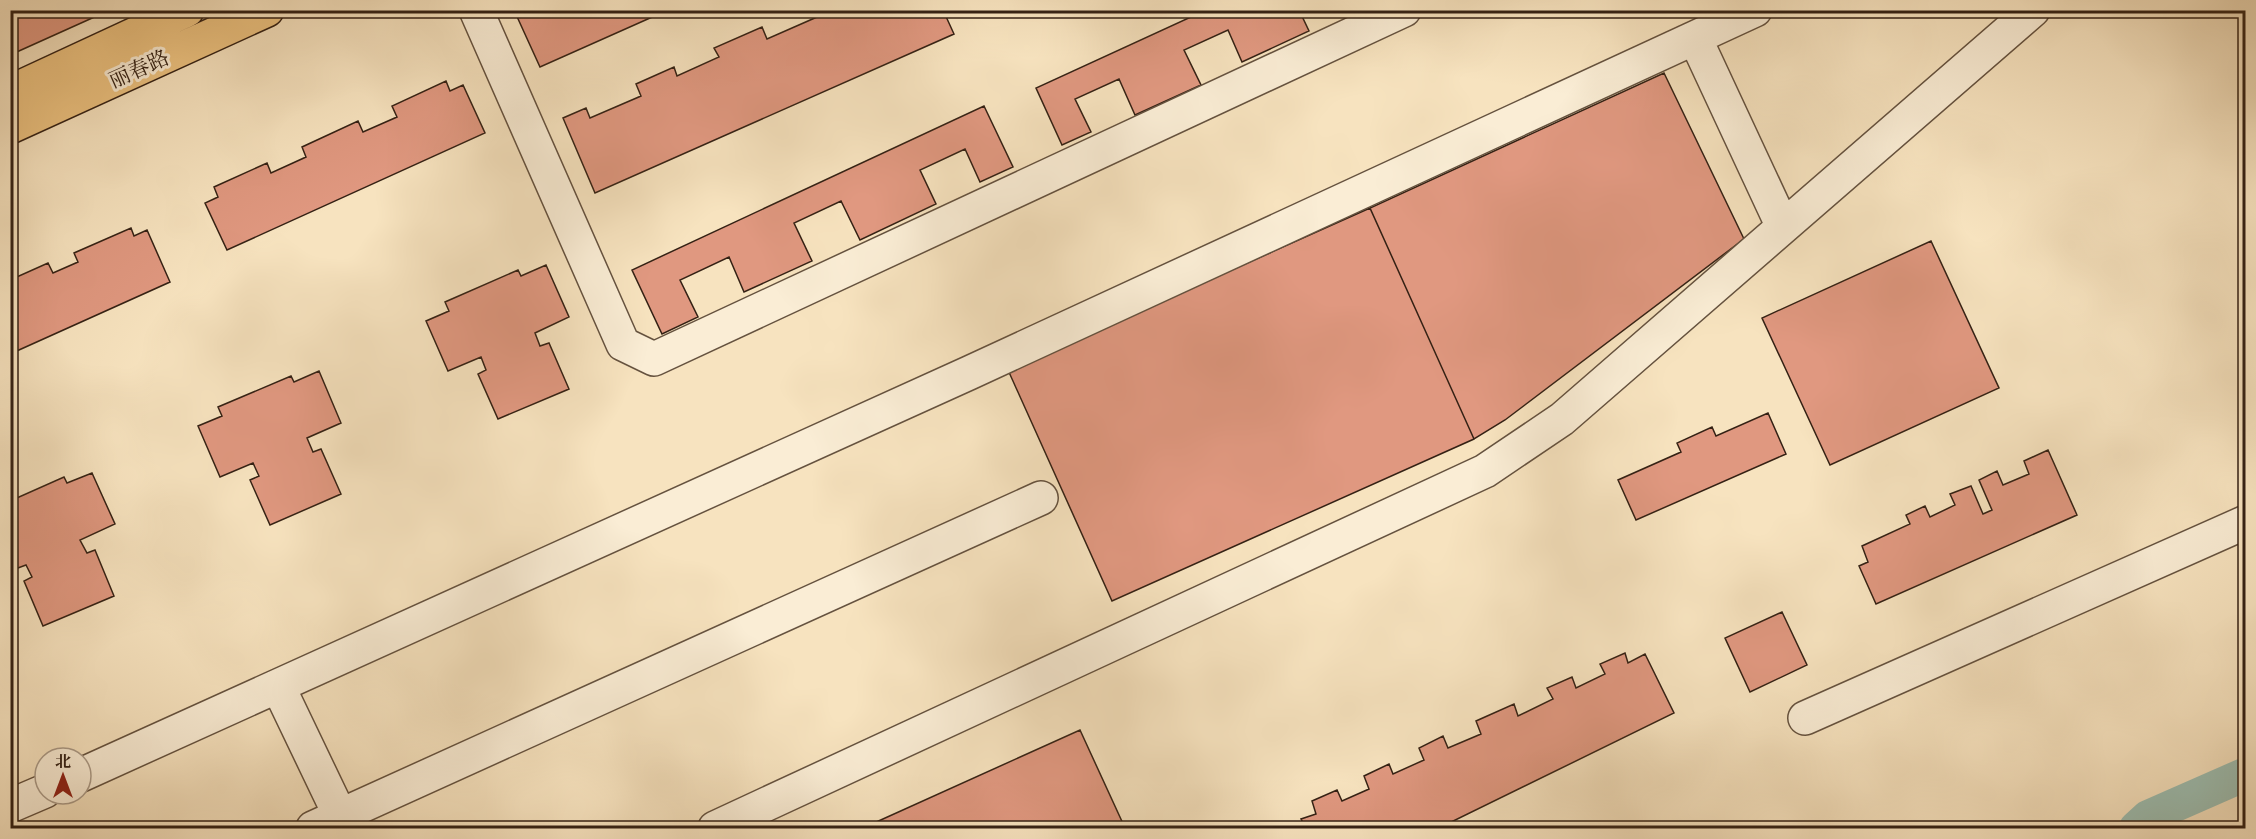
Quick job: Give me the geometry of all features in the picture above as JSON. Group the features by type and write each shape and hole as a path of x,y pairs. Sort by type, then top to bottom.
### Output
{"main road":[{"name":"丽春路","path":"10,92 187,10"},
{"name":"丽春路","path":"10,127 267,10"}],"street":[{"path":"476,10 623,345 654,359 1404,10"},
{"path":"93,769 958,378 1755,10"},
{"path":"715,828 758,819 1485,471 1562,419 2033,10"},
{"path":"1695,38 1783,227"},
{"path":"278,686 333,824 1041,498"},
{"path":"1805,718 2246,522"},
{"path":"10,806 33,796"}],"building":[{"path":"10,10 110,10 10,55"},
{"path":"514,10 668,10 540,67"},
{"path":"814,10 943,10 954,34 595,193 563,118 586,108 590,118 641,96 636,84 674,67 677,76 719,57 714,48 762,27 767,39 817,17"},
{"path":"1206,10 1299,10 1309,31 1242,62 1228,30 1184,50 1201,85 1135,115 1119,79 1075,99 1091,132 1062,145 1036,88"},
{"path":"1664,73 1744,239 1505,420 1474,439 1370,208"},
{"path":"446,81 450,91 463,85 485,133 227,250 205,203 218,197 214,187 267,163 271,173 306,157 302,147 358,121 363,132 397,117 392,106"},
{"path":"984,106 1013,167 980,182 965,149 920,170 936,204 860,240 841,201 794,223 812,261 744,292 729,257 680,280 698,317 662,334 632,270"},
{"path":"1370,208 1474,439 1112,601 1008,370"},
{"path":"131,228 134,236 147,230 170,282 10,354 10,280 48,263 53,273 78,262 74,253"},
{"path":"1931,241 1999,388 1830,465 1762,318"},
{"path":"546,265 569,317 535,333 540,346 549,343 569,389 498,419 478,374 486,370 481,357 448,371 426,321 449,311 445,302 518,270 521,276"},
{"path":"319,371 341,423 307,438 313,452 321,449 341,494 270,525 250,480 259,476 253,463 220,477 198,426 222,416 218,407 291,376 294,382"},
{"path":"1768,413 1786,454 1636,520 1618,480 1681,452 1677,443 1712,427 1716,436"},
{"path":"2048,450 2077,515 1876,604 1859,566 1868,562 1862,546 1910,524 1906,515 1925,506 1930,517 1955,505 1950,494 1971,486 1983,514 1992,510 1979,480 1997,471 2003,485 2029,474 2024,461"},
{"path":"92,473 115,524 80,540 87,553 95,550 114,596 43,626 24,581 32,577 26,565 10,571 10,501 64,477 67,483"},
{"path":"1782,612 1807,665 1750,692 1725,638"},
{"path":"1625,653 1628,663 1645,654 1674,713 1439,828 1306,828 1301,819 1316,814 1312,801 1337,790 1342,801 1369,789 1364,776 1389,764 1393,774 1424,760 1419,748 1443,736 1448,748 1481,734 1476,721 1514,704 1518,716 1553,699 1547,688 1572,677 1576,688 1605,674 1600,664"},
{"path":"1080,730 1125,828 863,828"}],"waterway":[{"path":"2136,828 2148,817 2246,774"}]}
